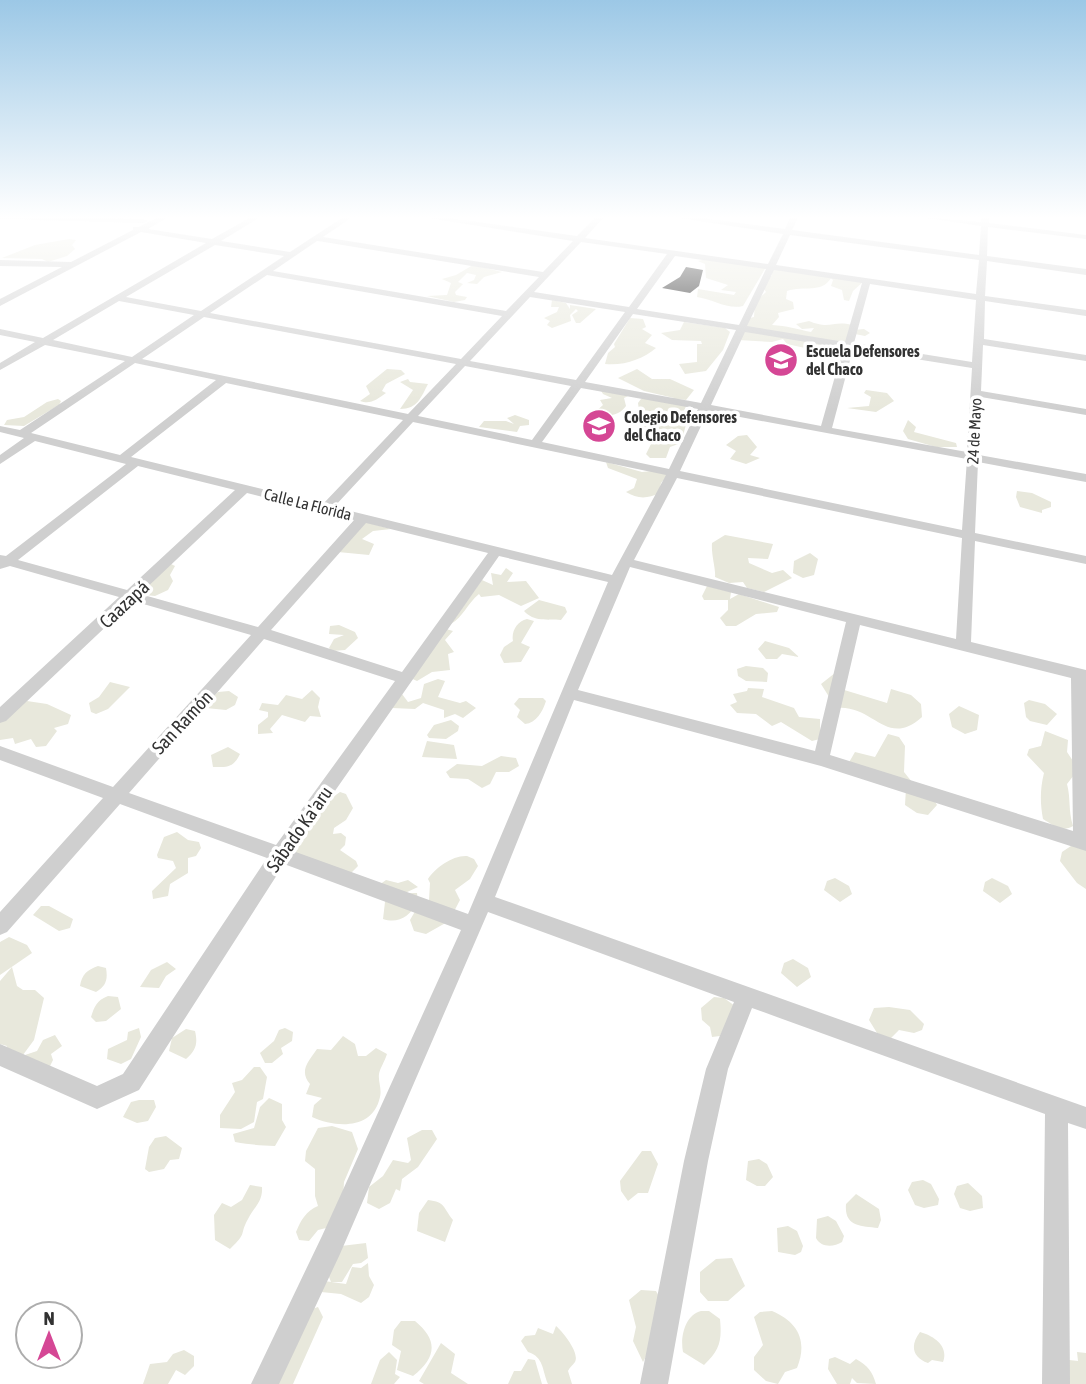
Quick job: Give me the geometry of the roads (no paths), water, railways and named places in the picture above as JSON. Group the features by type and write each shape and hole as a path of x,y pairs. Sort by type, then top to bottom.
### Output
{"street":[{"path":"0,296 29,281"},
{"path":"0,303 44,281"},
{"path":"0,367 145,281"},
{"path":"0,460 28,436 133,361 253,281"},
{"path":"315,281 506,314"},
{"path":"326,508 506,314 541,281"},
{"path":"535,444 653,281"},
{"path":"265,1384 331,1245 473,925 616,580 673,473 764,281"},
{"path":"826,429 867,281"},
{"path":"871,281 1086,313"},
{"name":"24 de Mayo","path":"963,647 983,281"},
{"path":"529,294 977,366"},
{"path":"115,298 1086,478"},
{"path":"0,332 1086,559"},
{"path":"978,341 1086,358"},
{"path":"3,562 223,380"},
{"path":"975,393 1086,412"},
{"name":"Calle La Florida","path":"0,429 616,580"},
{"name":"Caazapá","path":"0,717 133,596 245,488"},
{"name":"San Ramón","path":"0,926 364,517"},
{"name":"Sábado Ka'aru","path":"0,1055 97,1098 131,1082 280,855 496,551"},
{"path":"3,562 263,633 406,679"},
{"path":"568,693 821,759 1084,842 1083,675 625,562"},
{"path":"821,759 854,620"},
{"path":"0,753 473,925"},
{"path":"483,902 1086,1118"},
{"path":"654,1384 696,1161 717,1069 746,997"},
{"path":"1056,1107 1056,1384"}],"place":[{"name":"Escuela Defensores del Chaco","path":"781,360"},
{"name":"Colegio Defensores del Chaco","path":"599,426"}]}
